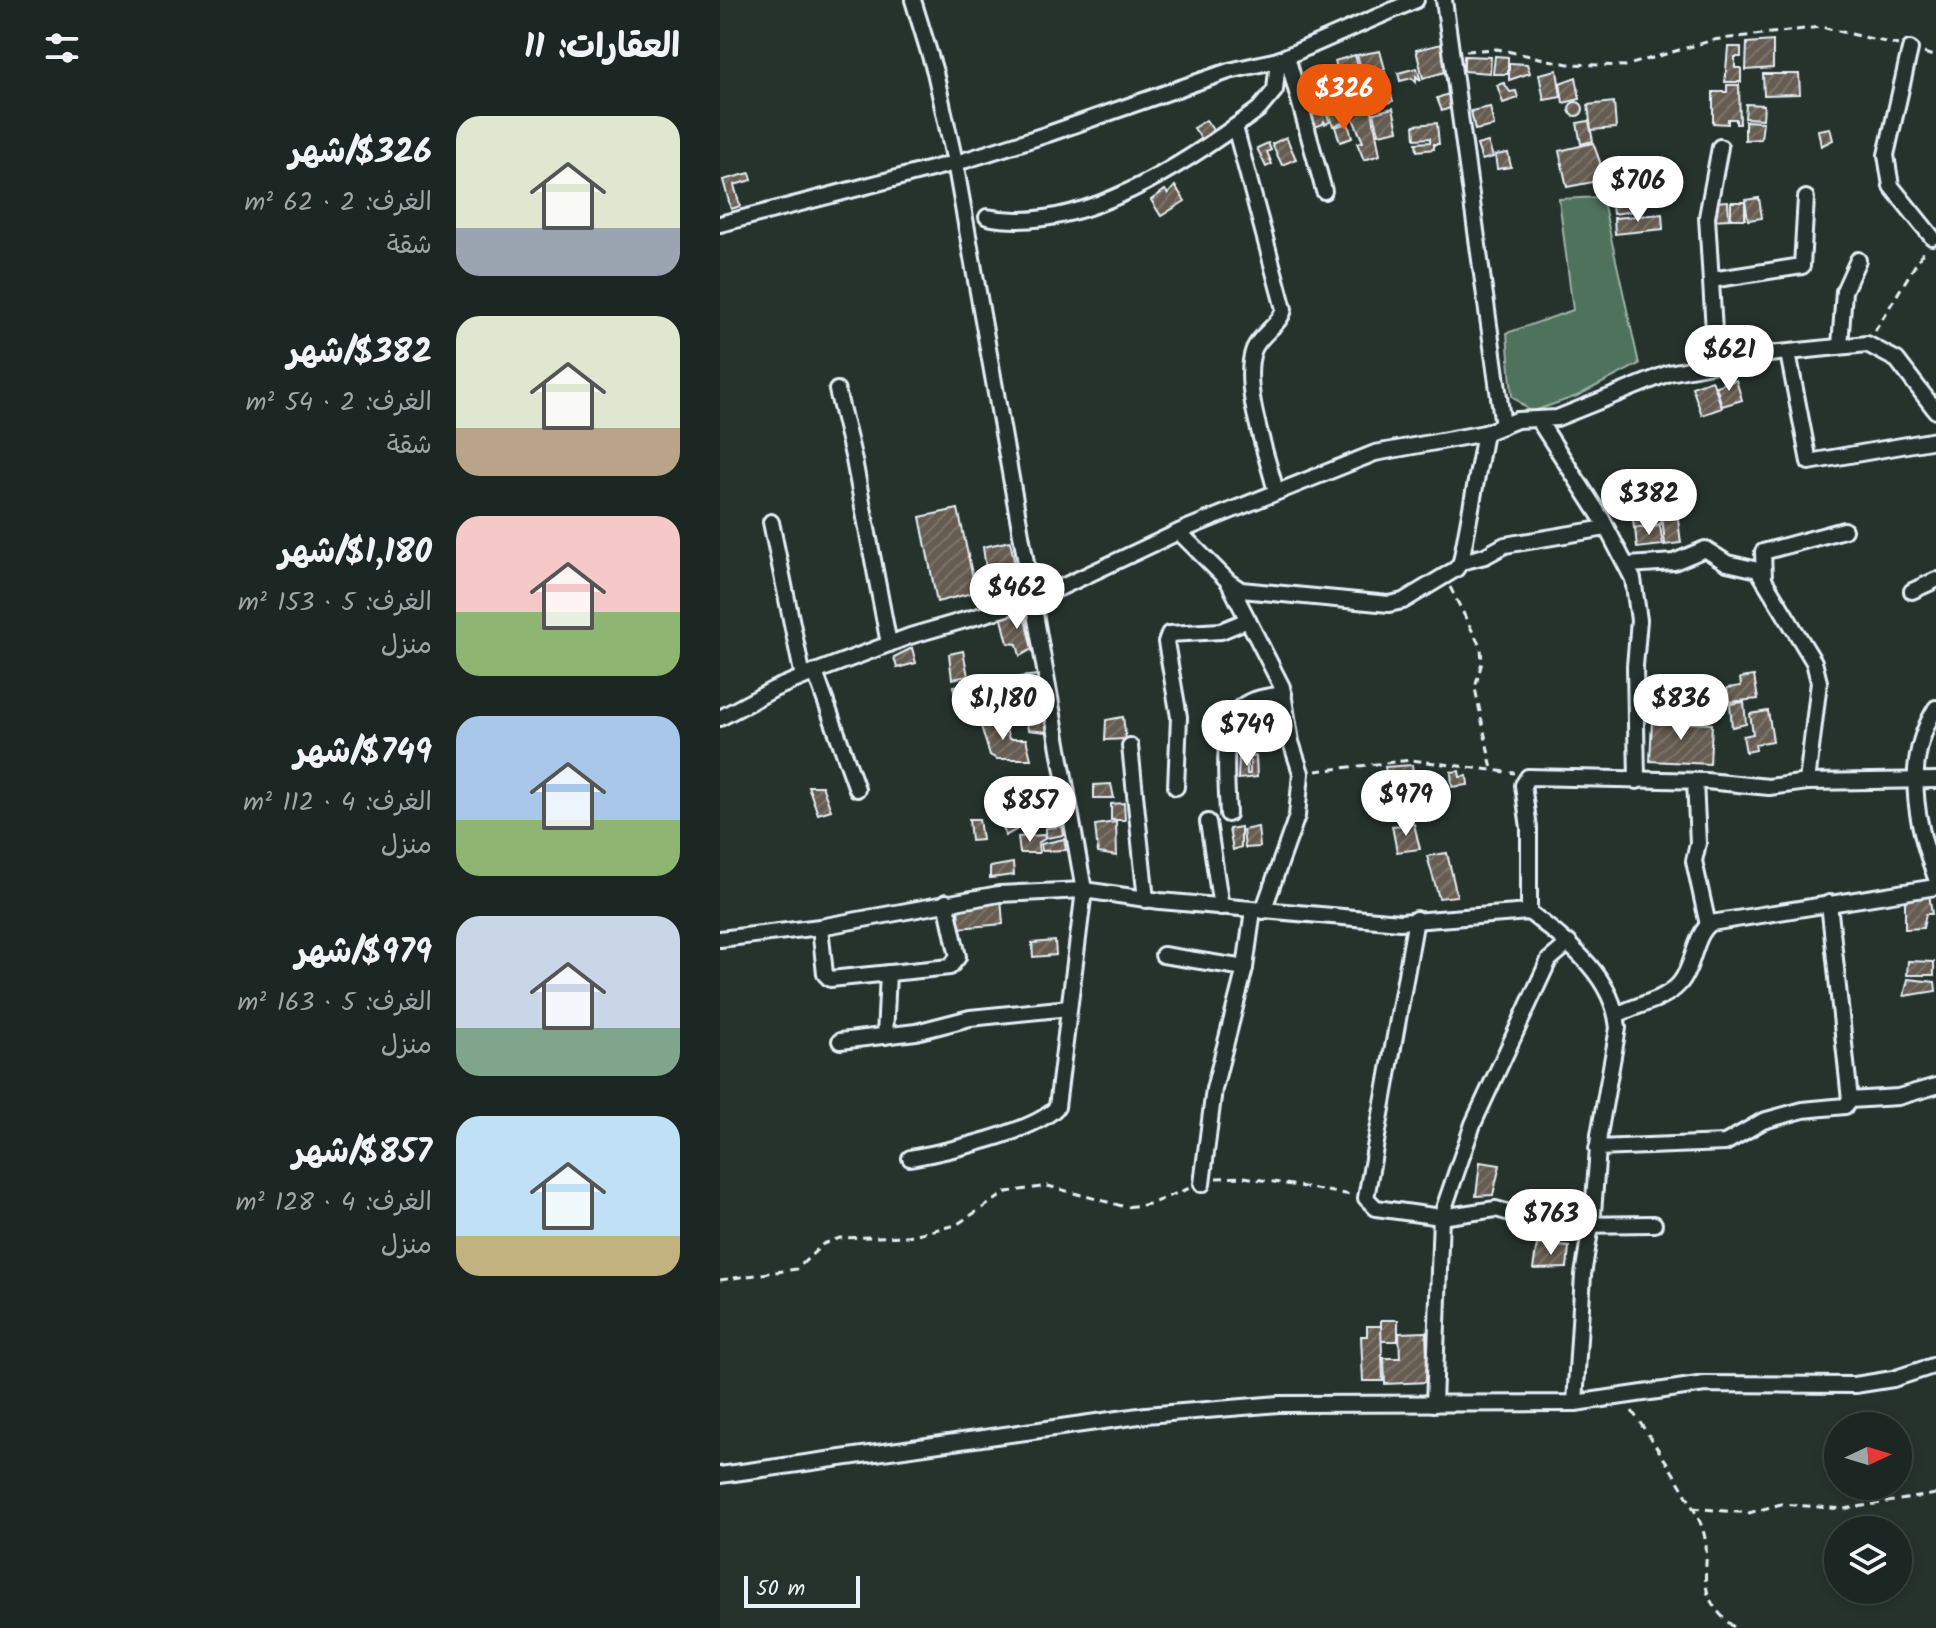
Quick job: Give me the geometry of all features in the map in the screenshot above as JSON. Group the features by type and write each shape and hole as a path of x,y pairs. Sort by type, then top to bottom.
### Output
{"street":[{"path":"910,1158 984,1141 1054,1112 1061,1093 1084,890 955,162 935,72 913,0"},
{"path":"720,224 955,162 1174,93 1229,71 1283,58 1416,0"},
{"path":"1444,0 1503,426"},
{"path":"1910,49 1886,155 1891,186 1932,237"},
{"path":"987,217 1038,221 1073,213 1123,195 1259,109 1275,90 1283,58"},
{"path":"1283,58 1324,191"},
{"path":"1235,127 1284,309 1282,317 1255,347 1250,363 1251,387 1276,492"},
{"path":"1716,363 1707,217 1720,147"},
{"path":"1711,280 1802,266 1806,198"},
{"path":"1840,346 1844,291 1858,260"},
{"path":"720,718 809,674 889,644 1034,600 1179,532 1375,453 1485,433 1517,420 1557,418 1669,373 1716,363 1867,344 1897,360 1936,411"},
{"path":"1788,353 1809,462 1936,440"},
{"path":"837,390 857,475 889,644"},
{"path":"1539,421 1628,565 1639,620 1635,666 1637,781"},
{"path":"1461,562 1485,433"},
{"path":"771,522 809,674 857,789"},
{"path":"1229,582 1255,594 1389,604 1403,601 1444,577 1461,562 1485,556 1505,545 1606,528"},
{"path":"1764,579 1763,552 1844,530"},
{"path":"1179,532 1229,582 1284,694 1291,742 1301,773 1297,816 1258,910 1214,1089 1202,1184"},
{"path":"1628,565 1674,562 1705,549 1727,563 1758,570 1814,662 1819,682 1812,713 1807,782"},
{"path":"1912,591 1936,580"},
{"path":"1176,787 1179,717 1166,642 1169,634 1221,631 1248,620"},
{"path":"1228,814 1227,746 1232,722 1239,708 1284,694"},
{"path":"1936,708 1922,736 1913,781 1936,878"},
{"path":"1130,746 1146,900"},
{"path":"1529,912 1529,828 1523,785 1528,777 1695,781 1769,787 1807,782 1936,780"},
{"path":"1617,1015 1661,997 1679,985 1708,925 1694,861 1698,843 1695,781"},
{"path":"1208,822 1221,907"},
{"path":"1708,925 1936,887"},
{"path":"720,939 820,927 999,894 1084,890 1146,900 1400,922 1529,912 1569,943 1605,986 1617,1015 1618,1028 1597,1148 1591,1225 1583,1275 1575,1403"},
{"path":"820,927 825,974 830,979 950,967 958,957 946,902"},
{"path":"1597,1148 1725,1143 1763,1121 1803,1110 1845,1106 1850,1100 1829,903"},
{"path":"1416,919 1366,1198 1376,1208 1441,1217 1496,1209 1538,1221 1591,1225 1654,1224"},
{"path":"1434,1404 1441,1217 1473,1124 1549,960 1569,943"},
{"path":"1163,955 1245,968"},
{"path":"885,1036 888,973"},
{"path":"840,1041 916,1032 970,1018 1069,1008"},
{"path":"1850,1100 1898,1097 1936,1086"},
{"path":"720,1475 1146,1415 1279,1404 1575,1403 1705,1384 1855,1385 1893,1379 1936,1365"}],"path":[{"path":"1451,52 1497,49 1568,64 1625,66 1713,40 1821,27 1936,57"},
{"path":"1867,344 1932,237"},
{"path":"1444,577 1481,648 1476,695 1492,769"},
{"path":"1301,773 1411,760 1492,769 1528,777"},
{"path":"720,1280 797,1269 823,1244 840,1238 908,1236 956,1225 1007,1192 1048,1186 1126,1207 1150,1204 1219,1177 1244,1177 1366,1198"},
{"path":"1627,1394 1632,1410 1702,1526 1708,1601 1716,1613 1735,1628"},
{"path":"1692,1508 1749,1513 1781,1504 1844,1509 1936,1494"}],"green space":[{"path":"1602,197 1639,364 1577,396 1531,412 1512,396 1507,333 1573,310 1559,199"}],"building":[{"path":"1773,41 1773,68 1746,70 1747,43"},
{"path":"1442,44 1449,71 1423,78 1416,50"},
{"path":"1728,47 1741,47 1741,57 1735,57 1735,68 1741,68 1741,82 1725,82"},
{"path":"1380,51 1385,69 1364,77 1357,55"},
{"path":"1355,55 1367,97 1348,103 1335,61"},
{"path":"1464,56 1491,57 1490,73 1464,71"},
{"path":"1495,56 1508,57 1508,74 1493,74"},
{"path":"1509,63 1527,64 1530,73 1509,80"},
{"path":"1417,68 1421,81 1416,76 1416,82 1412,78 1400,81 1398,73"},
{"path":"1557,70 1561,97 1544,100 1539,74"},
{"path":"1385,72 1389,86 1370,92 1365,78"},
{"path":"1763,74 1799,74 1800,94 1764,95"},
{"path":"1576,77 1580,99 1563,103 1560,83"},
{"path":"1334,79 1341,103 1327,107 1326,92 1323,93 1320,84"},
{"path":"1504,83 1510,92 1516,91 1518,98 1503,103 1497,85"},
{"path":"1727,85 1739,85 1740,124 1736,124 1736,119 1728,119 1728,124 1713,123 1713,92 1727,92"},
{"path":"1389,88 1393,101 1374,108 1369,94"},
{"path":"1454,92 1455,106 1442,111 1437,98"},
{"path":"1370,100 1380,155 1364,160 1357,143 1363,142 1348,107"},
{"path":"1576,102 1583,109 1576,116 1569,109"},
{"path":"1614,102 1616,128 1591,130 1588,105"},
{"path":"1746,104 1764,105 1763,119 1745,118"},
{"path":"1490,107 1494,126 1475,130 1471,111"},
{"path":"1344,108 1346,112 1342,114 1348,121 1333,126 1329,112"},
{"path":"1393,108 1398,130 1379,134 1374,113"},
{"path":"1325,110 1330,122 1325,124 1324,120 1323,124 1312,128 1308,116"},
{"path":"1206,120 1213,130 1202,140 1194,128"},
{"path":"1589,121 1593,141 1581,144 1577,123"},
{"path":"1745,121 1763,122 1761,139 1745,140"},
{"path":"1348,123 1352,138 1340,142 1335,127"},
{"path":"1437,123 1439,144 1434,144 1434,149 1417,151 1416,143 1430,142 1430,138 1415,139 1414,125"},
{"path":"1830,128 1833,140 1821,146 1818,130"},
{"path":"1286,137 1296,159 1282,165 1272,144"},
{"path":"1488,142 1493,157 1482,160 1477,145"},
{"path":"1268,143 1271,150 1267,152 1272,164 1266,167 1257,148"},
{"path":"1593,143 1600,162 1598,181 1567,187 1559,151"},
{"path":"1508,153 1511,167 1497,169 1495,155"},
{"path":"750,173 752,180 734,185 740,206 731,209 723,180"},
{"path":"1175,186 1185,201 1161,216 1151,200 1165,190 1168,194"},
{"path":"1632,196 1634,211 1613,214 1611,199"},
{"path":"1759,198 1762,218 1748,220 1745,200"},
{"path":"1728,201 1729,219 1712,220 1712,202"},
{"path":"1731,202 1745,202 1745,219 1731,219"},
{"path":"1662,214 1663,229 1615,234 1614,218"},
{"path":"1712,380 1722,408 1702,415 1692,387"},
{"path":"1736,380 1742,400 1722,406 1716,386"},
{"path":"1655,482 1658,505 1639,508 1635,486"},
{"path":"1632,488 1638,510 1621,514 1616,492"},
{"path":"1676,504 1681,543 1665,545 1661,505"},
{"path":"1659,508 1661,524 1634,528 1632,512"},
{"path":"958,509 976,592 937,602 920,517"},
{"path":"1660,526 1663,545 1637,548 1635,528"},
{"path":"1010,541 1019,582 989,591 983,547"},
{"path":"1023,611 1032,649 1020,656 1017,644 1008,643 1001,615"},
{"path":"912,648 916,663 897,668 894,657"},
{"path":"963,651 968,676 952,679 949,654"},
{"path":"1038,675 1048,732 1028,730 1020,677"},
{"path":"1754,676 1758,699 1729,702 1727,688 1741,686 1740,678"},
{"path":"971,684 975,702 957,702 953,686"},
{"path":"1744,702 1746,724 1732,727 1730,704"},
{"path":"1768,711 1773,741 1755,744 1756,750 1746,752 1743,736 1753,734 1750,714"},
{"path":"1002,716 1009,739 1026,739 1031,759 997,759 990,755 980,723"},
{"path":"1123,717 1126,739 1105,740 1106,720"},
{"path":"1652,721 1712,724 1710,764 1650,761"},
{"path":"1256,756 1257,777 1238,779 1239,757 1247,757 1247,774 1250,774 1250,757"},
{"path":"1412,765 1414,780 1388,782 1385,767"},
{"path":"1459,771 1460,777 1467,776 1468,785 1452,787 1451,772"},
{"path":"1111,784 1114,798 1094,798 1094,785"},
{"path":"808,786 822,786 831,810 818,814"},
{"path":"1124,803 1125,820 1111,820 1111,804"},
{"path":"1010,805 1016,830 1005,836 1002,820 1007,817 1005,806"},
{"path":"1026,806 1030,828 1020,830 1015,807"},
{"path":"969,819 979,819 982,840 971,841"},
{"path":"1116,822 1117,856 1098,853 1095,825"},
{"path":"1414,824 1420,849 1397,852 1392,826"},
{"path":"1062,826 1064,835 1046,838 1046,828"},
{"path":"1241,827 1241,847 1233,850 1229,829"},
{"path":"1258,827 1260,847 1245,848 1243,830"},
{"path":"1043,835 1046,838 1038,843 1039,853 1020,853 1018,837"},
{"path":"1064,839 1066,850 1042,851 1041,844"},
{"path":"1447,853 1457,896 1439,898 1427,856"},
{"path":"1013,863 1014,875 990,878 990,867"},
{"path":"1929,893 1932,914 1926,914 1923,928 1905,929 1905,895"},
{"path":"991,898 1001,898 1003,924 959,928 958,905 978,905"},
{"path":"1055,941 1056,955 1033,957 1032,943"},
{"path":"1908,961 1934,962 1934,975 1907,975"},
{"path":"1908,979 1935,982 1936,991 1904,996"},
{"path":"1480,1162 1500,1165 1493,1195 1476,1196"},
{"path":"1537,1244 1569,1247 1567,1268 1533,1269"},
{"path":"1381,1320 1398,1320 1398,1341 1381,1341"},
{"path":"1367,1326 1381,1326 1383,1381 1363,1381 1361,1336 1367,1336"},
{"path":"1426,1332 1428,1382 1385,1384 1384,1358 1400,1358 1399,1333"}]}
